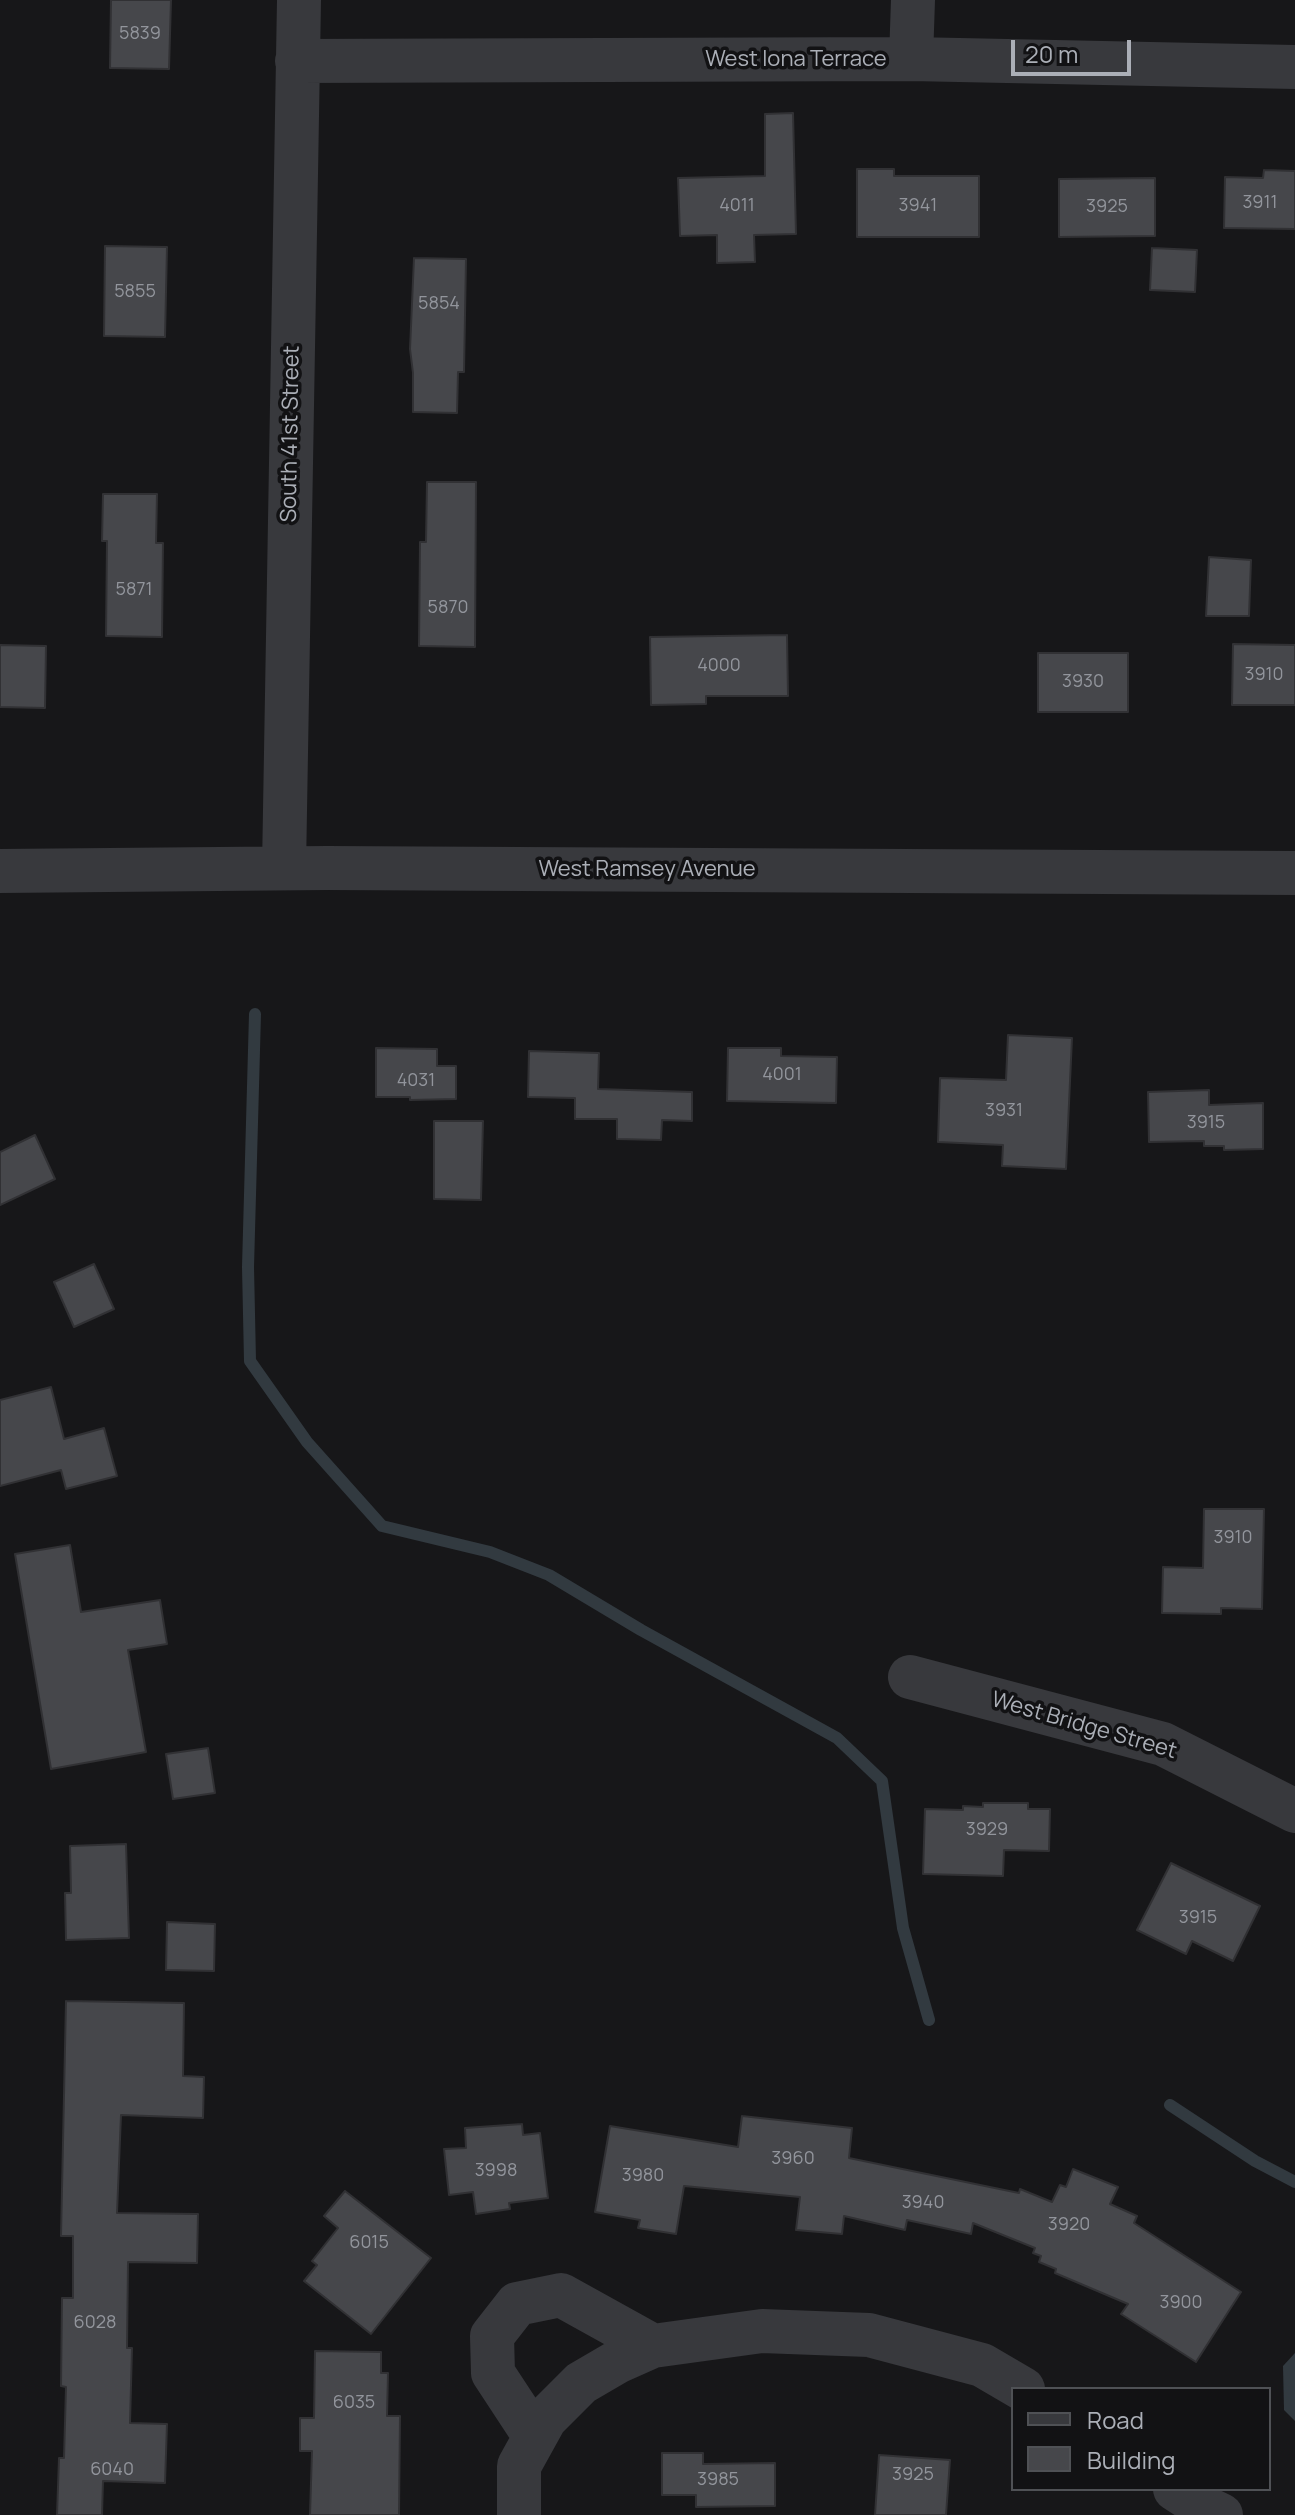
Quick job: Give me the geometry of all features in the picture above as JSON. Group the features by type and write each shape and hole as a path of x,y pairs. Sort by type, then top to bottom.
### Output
{"street":[{"name":"South 41st Street","path":"284,868 299,0"},
{"path":"911,59 913,0"},
{"name":"West Iona Terrace","path":"297,61 911,59 1295,67"},
{"name":"West Ramsey Avenue","path":"0,871 284,868 1295,873"},
{"name":"West Bridge Street","path":"910,1677 1163,1744 1295,1811"},
{"path":"527,2451 493,2373 492,2336 517,2304 561,2295 653,2346"},
{"path":"519,2515 527,2451 545,2419 581,2383 653,2346 762,2331 869,2335 982,2365 1020,2387"}],"shaded area":[{"path":"1295,2353 1295,2421 1284,2410 1283,2366"}],"building":[{"path":"111,0 171,0 169,69 110,68"},
{"path":"793,113 796,234 754,235 755,262 717,263 717,235 680,236 678,178 765,176 765,114"},
{"path":"857,169 894,169 894,176 979,176 979,237 857,237"},
{"path":"1264,170 1295,171 1295,229 1224,228 1225,177 1263,178"},
{"path":"1155,178 1155,236 1059,237 1059,179"},
{"path":"105,246 167,247 165,337 104,336"},
{"path":"1152,248 1197,250 1195,292 1150,290"},
{"path":"414,258 466,259 464,372 458,372 457,413 413,412 410,349"},
{"path":"427,482 476,482 475,647 419,646 420,542 426,542"},
{"path":"103,494 157,494 156,543 163,543 162,637 106,636 107,541 102,541"},
{"path":"1209,557 1251,560 1249,616 1206,616"},
{"path":"787,635 788,696 706,696 706,704 651,705 650,637"},
{"path":"1233,644 1295,645 1295,705 1232,705"},
{"path":"0,645 46,646 45,708 0,707"},
{"path":"1038,653 1128,653 1128,712 1038,712"},
{"path":"1008,1035 1072,1038 1066,1169 1002,1166 1003,1145 938,1142 940,1078 1006,1080"},
{"path":"376,1048 437,1049 437,1066 456,1066 456,1099 376,1097"},
{"path":"728,1048 781,1048 781,1056 837,1057 836,1103 727,1101"},
{"path":"529,1051 599,1053 598,1089 692,1092 692,1121 662,1120 661,1140 617,1139 617,1119 575,1119 575,1098 528,1097"},
{"path":"1209,1090 1209,1105 1263,1103 1263,1149 1224,1150 1224,1146 1204,1146 1204,1141 1149,1142 1148,1092"},
{"path":"434,1121 483,1121 481,1200 434,1199"},
{"path":"35,1135 55,1179 0,1205 0,1152"},
{"path":"94,1264 114,1309 74,1327 54,1282"},
{"path":"51,1387 64,1439 104,1428 117,1476 66,1489 61,1470 0,1486 0,1400"},
{"path":"1204,1509 1264,1509 1262,1609 1221,1608 1221,1614 1162,1613 1163,1567 1203,1568"},
{"path":"70,1545 81,1612 160,1600 167,1644 128,1650 146,1752 51,1769 15,1554"},
{"path":"208,1748 215,1793 173,1799 166,1754"},
{"path":"983,1803 1028,1803 1028,1809 1050,1809 1049,1851 1004,1850 1003,1876 923,1874 925,1809 963,1810 963,1806 983,1807"},
{"path":"126,1844 129,1938 66,1940 65,1893 71,1893 70,1846"},
{"path":"1171,1863 1260,1906 1233,1961 1192,1941 1186,1954 1137,1930"},
{"path":"167,1922 215,1924 214,1971 166,1970"},
{"path":"66,2001 184,2003 183,2076 204,2077 203,2118 121,2115 117,2213 198,2214 197,2263 128,2262 127,2348 132,2348 130,2423 167,2424 165,2483 103,2481 102,2515 57,2515 59,2458 64,2458 66,2387 61,2386 62,2298 73,2298 73,2236 61,2236"},
{"path":"742,2116 852,2128 849,2158 1019,2193 1020,2189 1052,2202 1060,2185 1066,2187 1073,2169 1118,2187 1110,2204 1137,2216 1134,2223 1241,2292 1196,2362 1121,2314 1128,2304 1055,2273 1056,2269 1039,2262 1041,2256 1033,2253 1035,2248 973,2223 971,2234 907,2220 905,2230 844,2216 842,2234 796,2230 800,2197 684,2186 676,2234 638,2228 640,2220 595,2212 610,2126 738,2147"},
{"path":"522,2124 523,2135 540,2133 548,2198 509,2203 510,2209 476,2214 473,2192 449,2195 444,2149 466,2148 465,2128"},
{"path":"345,2191 431,2258 371,2334 304,2281 317,2265 312,2261 338,2228 324,2216"},
{"path":"315,2351 381,2352 381,2373 388,2373 387,2416 400,2416 399,2515 310,2515 312,2451 300,2451 300,2418 314,2418"},
{"path":"662,2453 703,2453 703,2464 775,2463 775,2506 696,2507 696,2495 662,2495"},
{"path":"879,2455 950,2460 946,2515 875,2515"}],"waterway":[{"path":"255,1014 248,1267 250,1361 307,1442 382,1526 490,1552 549,1575 641,1630 837,1738 882,1781 903,1928 929,2020"},
{"path":"1170,2105 1255,2161 1295,2182"}]}
